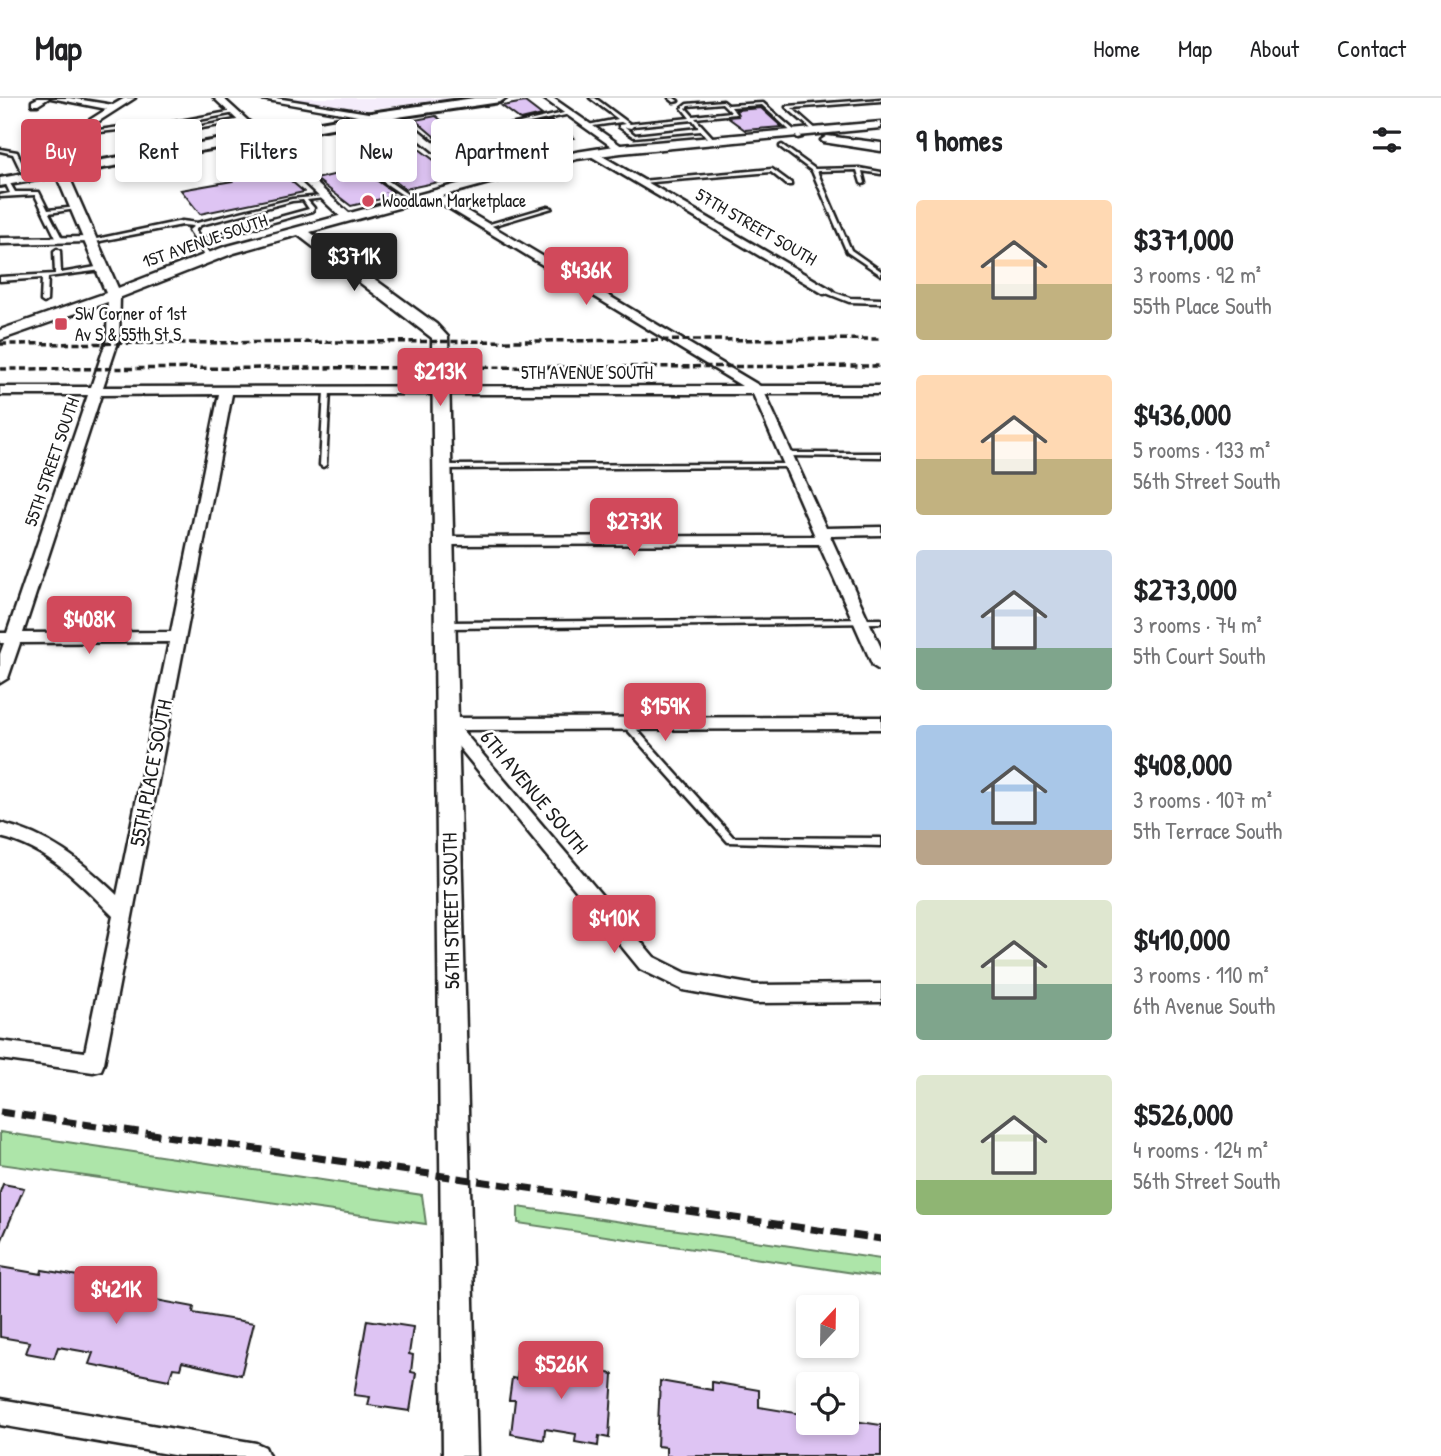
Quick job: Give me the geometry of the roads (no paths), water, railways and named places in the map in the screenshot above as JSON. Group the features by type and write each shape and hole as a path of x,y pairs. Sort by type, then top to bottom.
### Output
{"main road":[{"path":"322,125 499,98"}],"street":[{"path":"35,103 45,98"},
{"path":"55,98 115,108"},
{"path":"97,119 131,98"},
{"path":"218,98 241,119"},
{"path":"260,98 402,121 478,183"},
{"path":"547,98 621,149"},
{"path":"798,135 881,125"},
{"path":"798,135 881,146"},
{"name":"1ST AVENUE SOUTH","path":"0,335 114,295 208,256 412,199 592,153 713,141 782,140 798,135"},
{"name":"57TH STREET SOUTH","path":"592,153 828,292"},
{"path":"65,182 114,295"},
{"path":"307,182 347,217"},
{"path":"432,194 757,390 881,666"},
{"path":"299,230 436,332 440,337 441,365"},
{"path":"0,241 90,240"},
{"name":"55TH STREET SOUTH","path":"0,678 7,638 113,340 114,295"},
{"name":"56TH STREET SOUTH","path":"441,365 460,1456"},
{"name":"5TH AVENUE SOUTH","path":"0,391 881,390"},
{"name":"55TH PLACE SOUTH","path":"0,1050 93,1063 226,392"},
{"path":"444,541 822,536 881,531"},
{"path":"7,638 178,637"},
{"path":"448,724 881,723"},
{"name":"6TH AVENUE SOUTH","path":"448,724 647,963 683,981 755,995 881,993"},
{"path":"0,830 19,833 71,862 123,914"},
{"path":"0,1412 256,1456"}],"lane":[{"path":"592,98 627,124"},
{"path":"725,104 771,98"},
{"path":"816,132 788,107 881,100"},
{"path":"703,129 634,136 621,126 734,113 725,104"},
{"path":"713,141 684,108 687,105 763,104 798,135"},
{"path":"196,119 233,112"},
{"path":"429,144 569,113"},
{"path":"588,126 622,120"},
{"path":"643,134 658,146"},
{"path":"782,140 814,170 849,251 881,273"},
{"path":"0,150 15,153 21,166"},
{"path":"814,170 859,169 881,173"},
{"path":"859,169 863,183"},
{"path":"641,182 772,170 789,184"},
{"path":"387,182 412,199"},
{"path":"0,196 7,186 37,193 60,240"},
{"path":"90,240 182,223 198,225 292,200 305,201 323,197"},
{"path":"199,241 311,210 313,208 305,201"},
{"path":"47,212 76,208"},
{"path":"486,226 550,208"},
{"path":"198,225 192,230 208,256"},
{"path":"57,251 58,275"},
{"path":"0,279 58,275 102,268"},
{"path":"44,301 45,276"},
{"path":"828,292 849,300 881,301"},
{"path":"323,465 327,391"},
{"path":"442,467 788,461 881,454"},
{"path":"446,625 881,621"},
{"path":"627,724 731,840 881,842"}],"railway":[{"path":"0,344 881,339"},
{"path":"0,369 881,366"},
{"path":"0,1112 881,1239"}],"place":[{"name":"Woodlawn Marketplace","path":"368,201"},
{"name":"SW Corner of 1st Av S & 55th St S","path":"61,324"}]}
